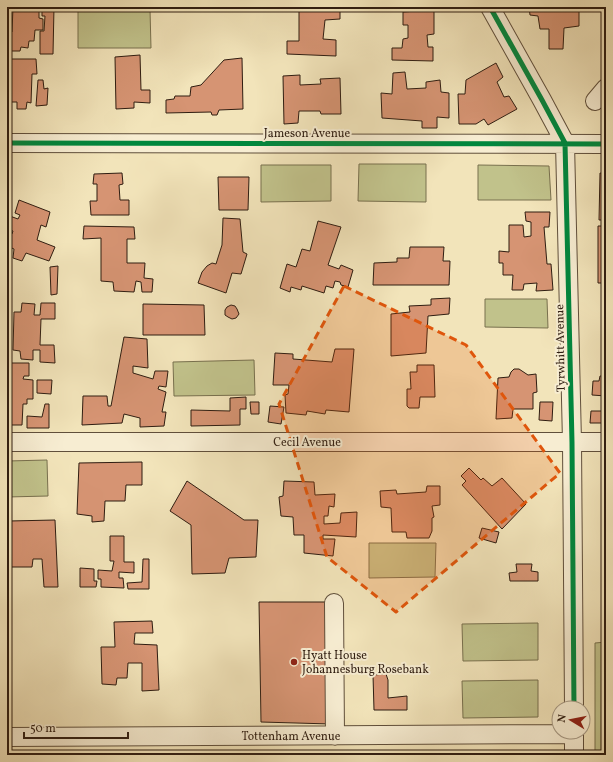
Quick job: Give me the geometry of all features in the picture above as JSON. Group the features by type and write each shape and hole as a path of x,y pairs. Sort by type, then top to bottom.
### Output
{"street":[{"name":"Tyrwhitt Avenue","path":"490,7 565,143 572,442 574,700"},
{"name":"Jameson Avenue","path":"7,144 606,144"},
{"name":"Cecil Avenue","path":"7,442 606,442"},
{"path":"334,603 335,736"},
{"name":"Tottenham Avenue","path":"7,737 335,736 551,733"},
{"path":"574,740 574,755"}],"highlighted area":[{"path":"344,286 466,345 560,473 396,612 327,557 279,404"}],"green space":[{"path":"78,10 150,10 151,48 78,48"},
{"path":"359,164 426,164 426,202 358,201"},
{"path":"261,165 331,165 331,201 261,202"},
{"path":"478,165 549,166 551,200 478,200"},
{"path":"485,299 547,299 548,328 485,327"},
{"path":"254,360 255,395 174,396 173,362"},
{"path":"47,460 48,496 7,497 7,461"},
{"path":"603,474 606,474 606,575 603,575"},
{"path":"369,543 436,543 435,577 369,578"},
{"path":"538,623 538,660 463,661 462,624"},
{"path":"606,642 606,755 595,755 595,643"},
{"path":"538,680 538,717 463,718 462,681"}],"water":[{"path":"602,590 606,590 606,632 602,632"}],"building":[{"path":"13,7 39,7 39,18 43,19 43,30 35,30 34,41 29,41 28,48 21,47 20,51 8,51 7,54 7,32 12,32"},
{"path":"42,7 54,7 53,54 40,54 40,31 44,31 45,16 42,16"},
{"path":"299,7 340,7 340,19 325,20 323,39 336,40 336,56 287,54 287,41 299,41"},
{"path":"419,7 434,7 434,34 427,35 428,47 433,47 433,61 392,60 392,48 402,48 403,39 408,38 408,25 403,25 403,12 418,11"},
{"path":"529,7 579,7 579,26 564,28 563,49 549,49 549,29 540,29 538,16 530,15"},
{"path":"140,55 141,90 150,90 150,103 134,102 134,108 116,109 115,57"},
{"path":"242,58 243,109 219,110 217,115 212,115 211,112 166,113 166,100 174,99 175,96 190,96 191,87 201,85 224,60"},
{"path":"7,59 36,59 37,74 32,74 31,103 27,102 26,109 17,109 17,102 7,102 7,90 10,90 11,75 7,75"},
{"path":"496,63 503,77 497,82 504,97 509,96 517,109 488,125 484,119 476,124 459,124 458,94 465,94 466,80"},
{"path":"405,72 407,89 426,88 426,82 440,80 441,92 449,93 449,118 437,117 437,128 422,128 422,121 382,118 381,93 392,94 393,73"},
{"path":"300,75 300,85 321,84 320,79 340,78 341,114 321,114 320,111 299,111 298,123 284,124 283,76"},
{"path":"38,80 43,80 44,89 48,88 47,105 36,106"},
{"path":"122,173 123,184 119,185 120,200 129,200 129,215 91,215 90,201 97,201 97,184 93,184 94,174"},
{"path":"600,173 606,174 606,220 599,220"},
{"path":"218,177 249,177 248,210 219,210"},
{"path":"19,200 50,212 46,227 41,225 37,240 55,247 49,261 26,253 22,261 13,258 14,249 7,246 7,233 12,234 13,231 7,229 7,215 18,219 20,215 15,213"},
{"path":"525,212 550,212 549,227 544,227 547,264 551,264 553,290 536,291 537,283 524,284 523,290 512,290 513,275 503,275 503,263 499,263 499,251 509,252 509,225 523,225 524,237 531,236 531,222 526,221"},
{"path":"223,218 240,219 243,252 247,254 241,274 232,273 226,293 198,283 202,272 207,266 212,263 216,264 222,245"},
{"path":"318,221 341,227 328,265 339,269 341,265 353,270 348,287 335,281 333,288 326,286 324,293 302,286 301,290 291,287 290,292 280,288 287,264 296,267 302,249 310,251"},
{"path":"84,226 134,227 135,239 127,239 127,263 145,263 144,278 153,279 152,292 142,292 141,282 136,281 134,292 114,291 113,282 101,281 101,238 83,239"},
{"path":"598,226 606,226 606,283 598,283"},
{"path":"410,247 444,247 443,261 450,261 449,285 373,285 374,263 397,262 397,258 409,258"},
{"path":"58,266 57,294 51,295 50,267"},
{"path":"450,298 449,314 428,316 426,353 391,356 391,314 410,312 409,306 431,305 431,299"},
{"path":"22,303 35,304 34,315 40,315 41,303 55,303 55,319 41,319 40,345 54,345 55,363 40,362 40,350 33,350 33,360 21,359 20,351 13,350 14,312 21,312"},
{"path":"143,304 204,305 205,335 143,335"},
{"path":"231,305 235,306 239,314 236,318 232,319 225,315 225,310"},
{"path":"124,337 147,339 148,368 133,366 133,373 153,379 155,371 168,371 166,387 159,386 158,389 166,392 162,412 166,412 164,426 140,427 140,418 124,414 122,423 82,425 83,396 107,396 108,406 111,406"},
{"path":"335,349 354,349 349,412 326,410 325,414 307,411 306,415 286,413 285,395 288,394 289,385 273,385 275,353 293,354 293,359 332,362"},
{"path":"7,363 29,363 29,376 24,376 23,379 33,380 33,399 27,399 27,404 23,404 22,425 7,425"},
{"path":"417,365 434,365 435,397 420,397 419,408 409,408 407,406 407,389 411,389 410,372 417,372"},
{"path":"514,369 519,369 528,375 536,374 537,392 533,393 533,409 513,409 512,418 496,419 498,378 509,377"},
{"path":"600,376 606,376 606,396 592,395 593,381 599,381"},
{"path":"37,380 52,380 51,394 37,393"},
{"path":"246,397 246,409 240,409 240,425 191,426 191,410 230,411 230,398"},
{"path":"250,402 259,402 259,414 251,414"},
{"path":"540,402 553,402 552,421 539,420"},
{"path":"45,404 49,404 49,428 27,428 27,416 42,417"},
{"path":"270,406 284,407 281,424 268,422"},
{"path":"591,411 605,411 605,423 590,423"},
{"path":"142,462 142,485 126,485 125,501 105,501 104,521 92,522 92,516 77,514 79,463"},
{"path":"469,468 481,480 483,478 492,486 502,478 526,504 502,529 462,485 466,481 461,476"},
{"path":"187,481 244,520 258,520 256,557 229,558 225,573 192,574 191,525 170,511"},
{"path":"284,481 314,482 315,495 335,494 334,507 329,506 328,516 324,516 324,524 340,523 341,513 357,512 356,537 323,535 323,539 335,539 333,556 304,553 304,535 294,535 293,517 281,516 279,497 283,496"},
{"path":"427,486 440,486 440,505 432,506 434,517 432,518 432,531 429,538 407,538 406,532 392,532 391,508 381,507 380,491 396,490 397,494 426,492"},
{"path":"55,520 58,587 44,587 42,559 33,559 32,567 10,567 9,521"},
{"path":"482,528 499,532 496,543 479,538"},
{"path":"110,536 124,536 124,562 134,562 134,573 119,572 119,578 123,578 124,588 101,587 101,579 98,579 98,570 112,571 114,561 110,561"},
{"path":"143,559 149,559 149,589 128,589 127,583 142,582"},
{"path":"516,564 532,564 531,571 538,572 538,581 510,581 509,573 517,572"},
{"path":"80,568 94,569 94,581 97,581 96,587 80,587"},
{"name":"Hyatt House Johannesburg Rosebank","path":"259,602 326,602 331,724 261,722"},
{"path":"152,621 153,633 135,633 134,644 157,645 159,690 142,691 142,663 128,663 127,678 117,678 116,685 102,684 101,647 115,647 114,622"},
{"path":"386,674 388,680 388,698 407,696 407,710 374,710 373,675"}],"cycle path":[{"path":"490,7 565,143 572,442 574,700"},
{"path":"7,143 606,144"}],"place":[{"name":"Hyatt House Johannesburg Rosebank","path":"294,662"}]}
